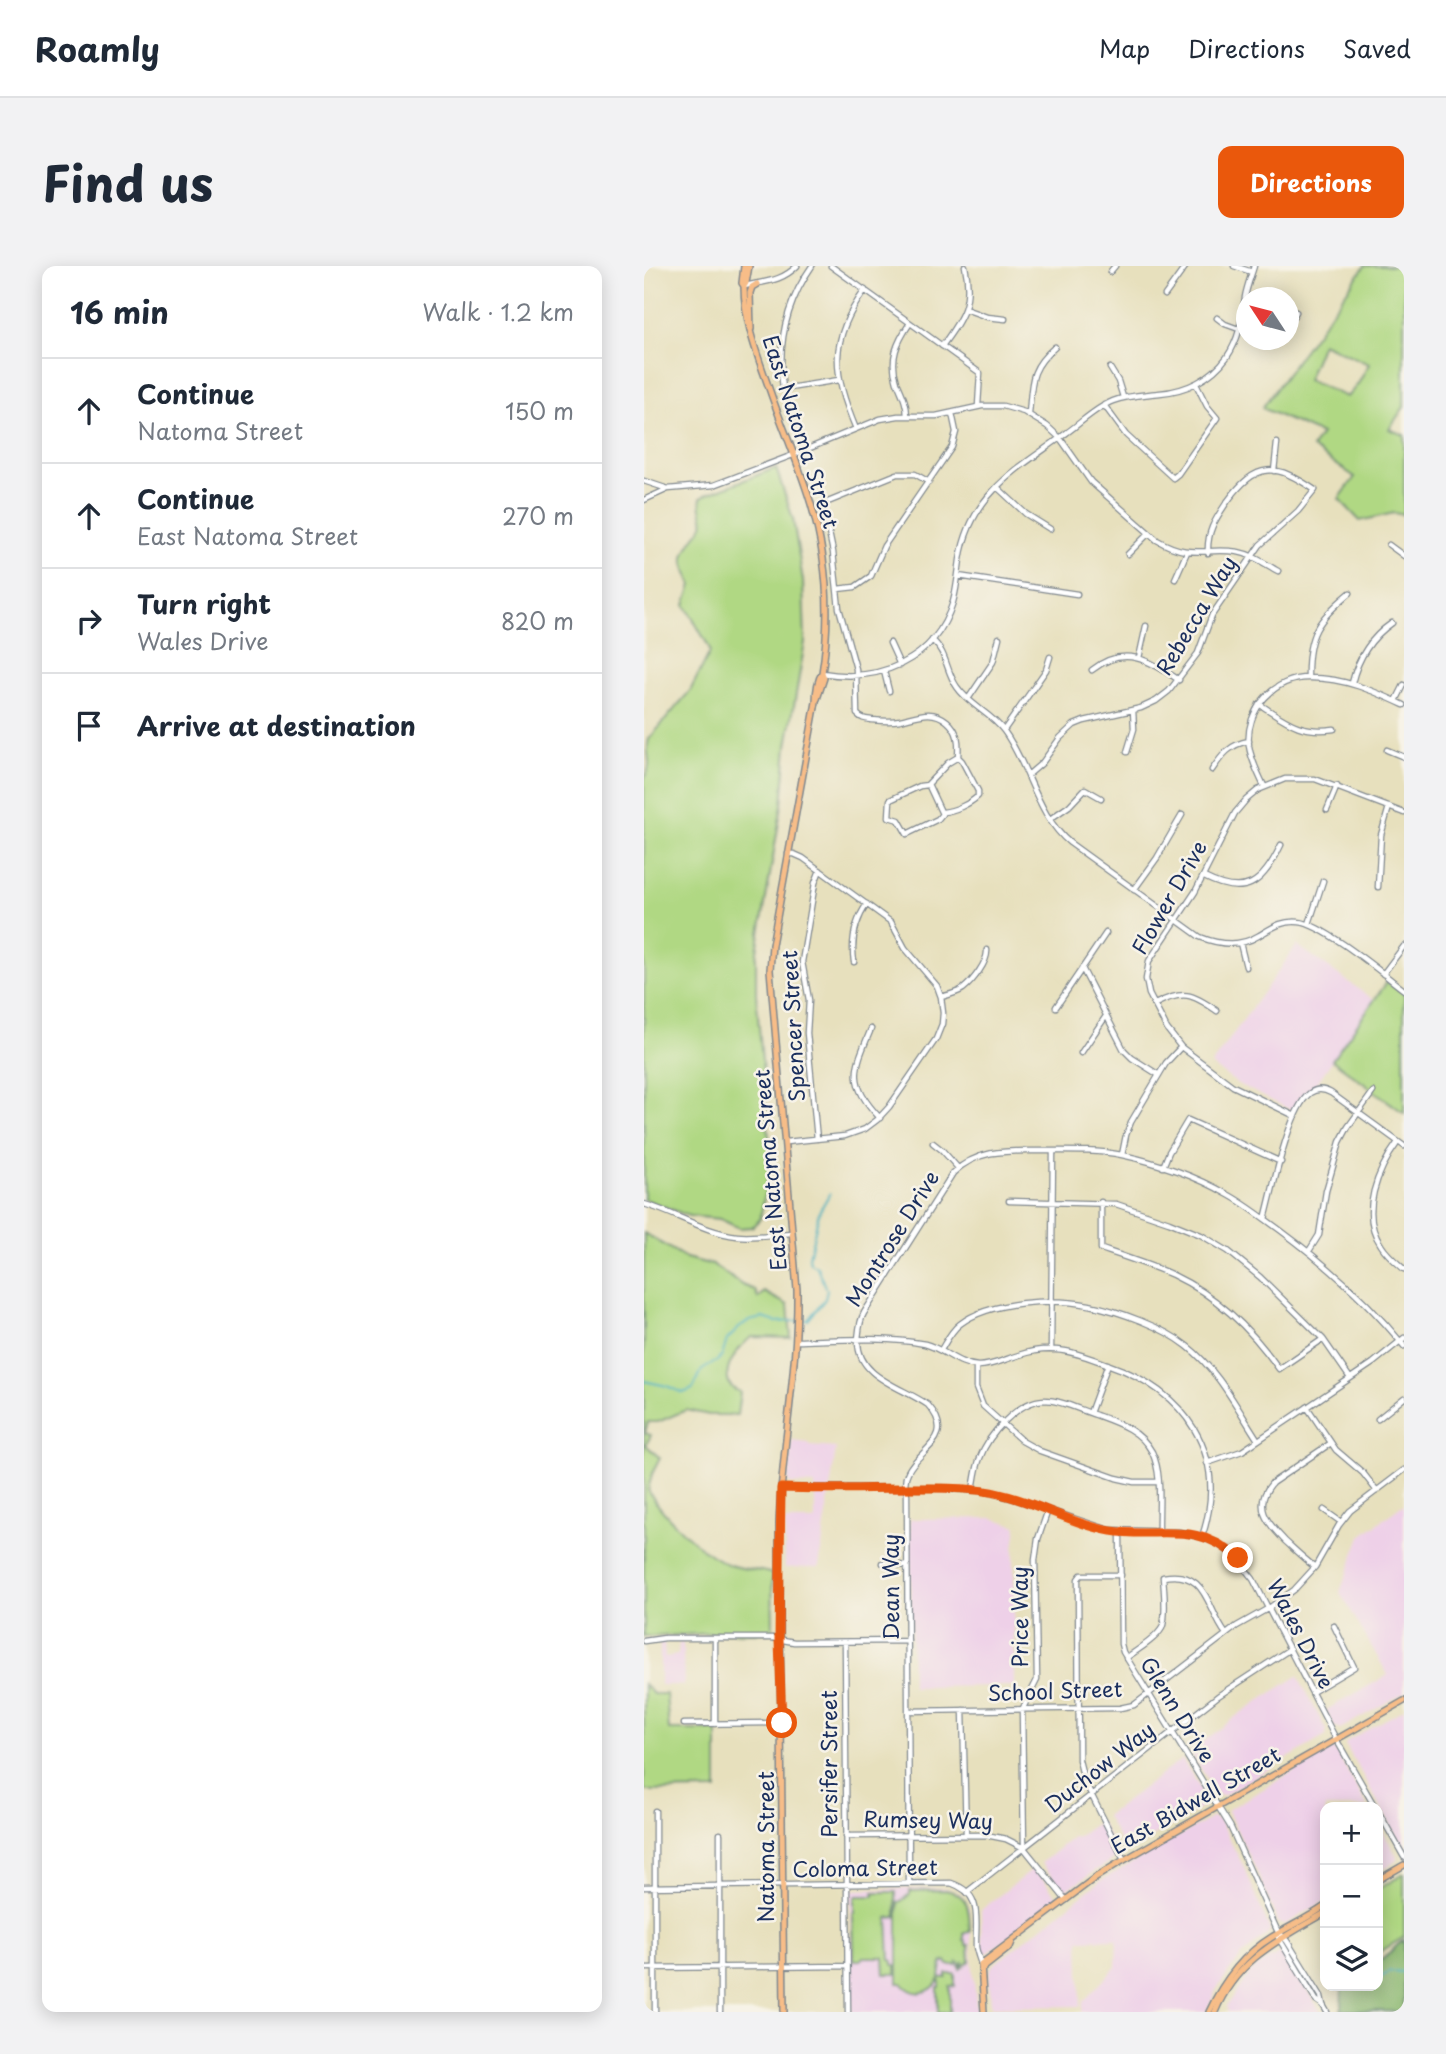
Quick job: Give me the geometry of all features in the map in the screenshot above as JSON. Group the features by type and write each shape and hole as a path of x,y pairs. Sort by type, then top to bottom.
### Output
{"main road":[{"name":"East Natoma Street","path":"746,266 742,283 750,332 811,504 823,558 827,612 822,673 772,945 770,970 797,1300 797,1338 781,1488 779,1640"},
{"path":"750,332 750,293 757,284"},
{"name":"Natoma Street","path":"779,1640 784,2012"},
{"name":"East Bidwell Street","path":"981,1967 1010,1947 1012,1942 1096,1877 1404,1701"},
{"path":"1383,1877 1404,1865"},
{"path":"1209,2012 1221,1989 1239,1966 1262,1945 1320,1909"},
{"path":"1215,2012 1242,1969 1279,1935 1320,1915"},
{"path":"981,1967 985,2012"}],"street":[{"path":"744,286 785,276 797,266"},
{"path":"812,266 797,292 785,327 780,363 783,389 839,380"},
{"path":"831,266 980,373 978,407"},
{"path":"943,346 965,309 969,292 965,266"},
{"path":"1111,272 1115,266"},
{"path":"1165,295 1186,266"},
{"path":"1234,266 1253,269 1248,287"},
{"path":"856,429 839,380 838,354 842,332 852,308 865,290"},
{"path":"965,309 987,317 1004,319"},
{"path":"1217,318 1236,328"},
{"path":"907,415 893,364 898,340 910,323"},
{"path":"822,673 856,676 884,671 919,653 932,640 951,608 961,553 970,526 997,487 1104,405 1123,397 1181,390 1196,384 1222,363 1236,339"},
{"path":"1029,414 1035,369 1041,359 1055,347"},
{"path":"1110,369 1118,381 1123,397"},
{"path":"1104,405 1126,435 1173,478 1217,418 1207,406 1196,384"},
{"path":"644,500 668,489 714,485 880,419 907,415 936,416 978,407 1003,406 1029,414 1047,426 1060,438 1085,475 1149,533 1164,543 1187,552 1232,552 1252,556 1278,571"},
{"path":"837,589 855,587 871,576 884,546 954,443 956,429 952,413"},
{"path":"1274,471 1277,443"},
{"name":"Rebecca Way","path":"1028,775 1074,726 1084,721 1133,710 1156,701 1169,691 1201,647 1212,615 1252,556 1264,540 1298,511 1315,490 1290,475 1274,471 1252,475 1238,487 1211,527 1208,553"},
{"path":"929,482 915,474 897,474 823,504 831,540 839,608 854,660 857,711 859,716 881,722 926,714 949,722 956,733 958,757 978,791 978,796 949,812 943,812"},
{"path":"644,481 668,489"},
{"path":"997,487 1026,514 1049,529"},
{"path":"1128,554 1149,533"},
{"path":"1389,545 1404,556"},
{"path":"1175,579 1187,552"},
{"path":"958,576 1077,594"},
{"path":"1308,678 1308,652 1314,631 1326,613 1350,593"},
{"path":"1352,683 1366,648 1392,623"},
{"path":"1139,658 1146,626"},
{"path":"968,699 993,662 999,638"},
{"path":"932,640 942,650 956,686 1003,730 1050,819 1064,838 1134,890 1195,934 1222,944 1253,939 1281,923 1294,921 1309,924 1321,929 1404,990"},
{"path":"890,643 900,664"},
{"path":"1003,730 1045,670 1050,657"},
{"path":"1092,670 1112,659 1139,658 1155,664 1179,680"},
{"path":"884,671 890,691"},
{"path":"1264,786 1253,762 1249,741 1251,722 1259,704 1283,684 1308,678 1352,683 1404,705"},
{"path":"1396,701 1404,685"},
{"path":"1259,704 1296,726 1317,730 1334,729"},
{"path":"1127,752 1133,735 1133,710"},
{"path":"1212,770 1228,748 1249,741"},
{"path":"1387,750 1404,757"},
{"path":"928,785 948,763 958,757"},
{"name":"Flower Drive","path":"1294,1116 1233,1086 1181,1047 1172,1036 1147,985 1147,967 1151,955 1204,877 1235,813 1264,786 1280,780 1315,779 1404,813"},
{"path":"928,785 943,812"},
{"path":"928,785 890,800 889,817 899,820 907,834 938,819 943,812"},
{"path":"1327,810 1336,786"},
{"path":"1050,819 1069,806 1085,789 1101,798"},
{"path":"1378,887 1381,835 1389,807"},
{"path":"1134,890 1157,858 1182,815"},
{"path":"1204,877 1228,887 1252,883 1270,868 1281,845"},
{"path":"786,1142 852,1135 880,1118 938,1034 943,1018 941,997 934,982 905,948 891,922 821,870 799,856 788,854"},
{"name":"Spencer Street","path":"817,1139 807,1033 809,1000 802,962 816,880 821,870"},
{"path":"1309,924 1323,881"},
{"path":"854,962 855,930 867,904"},
{"path":"1056,1007 1106,933"},
{"path":"1240,943 1247,967"},
{"path":"1383,974 1404,946"},
{"path":"941,997 956,993 968,985 986,958 987,950"},
{"path":"1082,968 1129,1056 1159,1075"},
{"path":"1155,1004 1184,994 1198,998 1217,1011"},
{"path":"1081,1053 1107,1016"},
{"path":"872,1029 858,1061 856,1078 862,1097 880,1118"},
{"path":"1122,1155 1128,1127 1170,1058 1181,1047"},
{"path":"1265,1219 1294,1116 1309,1095 1321,1090 1331,1093 1404,1146"},
{"path":"1309,1251 1319,1235 1324,1200 1338,1148 1348,1127 1373,1092"},
{"path":"1163,1167 1188,1120 1281,1162"},
{"path":"1398,1142 1382,1167 1372,1201 1371,1219 1380,1244 1404,1269"},
{"path":"933,1143 958,1168"},
{"path":"1051,1350 1053,1151"},
{"name":"Montrose Drive","path":"858,1340 864,1313 946,1182 958,1168 973,1158 994,1152 1053,1151 1122,1155 1163,1167 1216,1188 1309,1251 1373,1309 1403,1342"},
{"path":"1009,1201 1101,1202 1120,1205 1201,1235 1228,1251 1260,1277 1323,1339 1350,1378"},
{"path":"1101,1202 1101,1249 1166,1272 1208,1295 1251,1332 1279,1369 1323,1339"},
{"path":"644,1204 696,1225 730,1235 792,1233"},
{"path":"942,1350 953,1331 968,1319 1008,1305 1075,1303 1100,1308 1148,1324 1175,1337 1191,1349 1208,1367 1258,1440"},
{"path":"797,1338 920,1343 942,1350 960,1362 976,1366 1051,1350 1079,1354 1146,1381 1173,1401 1197,1433 1211,1479 1211,1501 1202,1536"},
{"name":"Dean Way","path":"858,1340 859,1354 866,1367 928,1405 936,1418 938,1428 930,1448 909,1468 905,1478 909,1884"},
{"path":"1207,1463 1235,1454 1258,1440 1403,1342"},
{"path":"1090,1413 1108,1364"},
{"path":"976,1366 976,1388 980,1400 989,1413 1022,1441 1040,1451 1125,1480 1158,1482"},
{"path":"1378,1419 1404,1398"},
{"path":"973,1490 982,1453 1018,1409 1038,1401 1057,1402 1125,1426 1138,1434 1148,1446 1154,1457 1158,1482 1159,1532"},
{"path":"1307,1407 1331,1443 1363,1473 1377,1491"},
{"path":"1315,1567 1299,1555 1269,1524 1263,1503 1266,1491 1272,1483 1331,1443"},
{"name":"School Street","path":"908,1711 1079,1709 1126,1707 1138,1702 1226,1634 1294,1590 1315,1567 1350,1511 1404,1470"},
{"name":"Wales Drive","path":"781,1488 973,1490 999,1494 1100,1528 1120,1532 1179,1532 1202,1536 1217,1543 1238,1558 1250,1573 1336,1739 1373,1802"},
{"name":"Price Way","path":"1024,1848 1022,1710 1037,1680 1035,1560 1038,1539 1048,1510"},
{"path":"1324,1510 1341,1522"},
{"name":"Glenn Drive","path":"1120,1532 1122,1647 1126,1658 1218,1807 1237,1841 1279,1935 1316,2000 1323,2005"},
{"path":"884,1563 907,1566"},
{"path":"1121,1575 1081,1575 1078,1579 1079,1709 1080,1767 1124,1860"},
{"path":"1126,1658 1162,1627 1163,1577 1185,1577 1199,1585 1206,1593 1216,1620 1226,1634"},
{"path":"1312,1692 1354,1667 1334,1626"},
{"path":"715,1638 715,1724"},
{"path":"644,1640 772,1638 794,1642 908,1641"},
{"name":"Persifer Street","path":"845,1642 848,2012"},
{"name":"Duchow Way","path":"967,1892 1226,1691 1290,1649"},
{"path":"963,1710 966,1835"},
{"path":"684,1724 782,1723"},
{"path":"655,1811 655,2012"},
{"name":"Wales Drive","path":"1383,1820 1404,1857"},
{"path":"720,1834 720,2012"},
{"name":"Rumsey Way","path":"846,1836 999,1837 1024,1848"},
{"path":"1024,1848 1066,1900"},
{"name":"Coloma Street","path":"644,1887 948,1883 967,1892 976,1909 976,1951 981,1967"},
{"name":"Glenn Drive","path":"1279,1935 1321,1996 1327,2012"},
{"path":"644,1968 847,1966"},
{"path":"1305,1982 1321,1996"}],"shaded area":[{"path":"1297,945 1374,1000 1314,1087 1293,1111 1238,1084 1211,1065"},
{"path":"792,1441 809,1443 810,1446 836,1448 819,1567 785,1568 785,1521 815,1521 815,1485 788,1482"},
{"path":"1404,1504 1404,1693 1340,1729 1334,1726 1326,1710 1388,1675 1340,1592 1361,1536"},
{"path":"993,1518 1017,1526 1014,1548 1014,1686 912,1687 910,1519"},
{"path":"660,1643 664,1643 665,1657 678,1655 679,1643 683,1643 684,1685 660,1685"},
{"path":"1298,1676 1326,1730 1326,1736 1223,1796 1218,1795 1190,1752 1239,1714"},
{"path":"1404,1709 1404,1849 1383,1812 1383,1802 1378,1802 1345,1744"},
{"path":"1334,1748 1365,1802 1320,1802 1320,1904 1286,1924 1277,1921 1227,1810"},
{"path":"1182,1759 1208,1804 1130,1849 1124,1849 1106,1816"},
{"path":"1213,1817 1219,1820 1245,1869 1270,1930 1232,1968 1216,1990 1206,2012 1082,2012 1083,2002 1116,1967 1117,1939 1079,1940 1081,2006 991,2007 989,1974 992,1966 1100,1881"},
{"path":"1100,1821 1117,1857 1064,1891 1041,1863 1074,1836 1076,1838"},
{"path":"1383,1832 1397,1857 1396,1861 1383,1869"},
{"path":"1034,1868 1058,1898 988,1953 982,1952 981,1910"},
{"path":"946,1888 961,1894 970,1908 977,2012 852,2012 851,1890"},
{"path":"1283,1952 1321,2012 1228,2012 1227,2006 1250,1973 1260,1964"}],"green space":[{"path":"1365,266 1404,266 1404,407 1389,429 1404,435 1404,515 1394,513 1360,521 1339,499 1355,477 1312,448 1321,434 1262,408","holes":["1322,343 1369,364 1347,397 1307,380"]},
{"path":"776,468 793,519 803,581 805,642 787,746 782,804 756,957 756,994 771,1161 760,1219 752,1227 739,1228 720,1219 689,1216 644,1199 644,779 649,767 649,739 690,691 710,652 685,605 692,585 684,557 688,546 703,525 701,498"},
{"path":"1387,982 1404,993 1404,1113 1332,1060"},
{"path":"644,1233 686,1258 713,1265 742,1285 755,1290 758,1298 764,1292 788,1305 791,1338 752,1337 731,1362 727,1374 729,1382 740,1392 737,1415 709,1415 686,1410 658,1422 648,1422 645,1433 651,1435 646,1445 660,1458 648,1490 673,1522 719,1560 735,1567 772,1574 773,1629 769,1633 644,1637"},
{"path":"644,1684 653,1694 666,1694 669,1730 717,1730 717,1790 644,1791"},
{"path":"1404,1874 1404,1937 1383,1950 1383,1928 1383,1886"},
{"path":"946,1890 960,1896 967,1905 970,1932 964,1933 964,1940 966,1945 969,1945 970,1961 960,1969 959,1966 962,1966 964,1962 961,1965 958,1962 957,1965 948,1965 946,1961 942,1963 940,1978 955,1974 955,1986 950,1987 950,2012 938,2012 940,1979 932,1988 922,1992 912,1991 898,1983 898,1902 910,1894 910,1891"},
{"path":"874,1892 896,1892 896,1917 888,1918 890,1960 896,1965 896,1974 885,1974 884,1957 854,1960 855,1898 874,1896"},
{"path":"1404,1940 1404,2012 1341,2010 1342,1991 1383,1991 1383,1958"}],"waterway":[{"path":"825,1287 817,1267 810,1263 809,1257 819,1212 830,1193"},
{"path":"644,1381 683,1393 693,1389 702,1370 722,1356 727,1340 739,1328 749,1321 763,1318 776,1322 808,1320 825,1299 827,1289"},
{"path":"1383,1976 1389,1971 1404,1972"}],"route":[{"path":"782,1723 779,1640 781,1488 944,1488 985,1491 1109,1531 1179,1532 1198,1535 1217,1543 1238,1558"}]}
